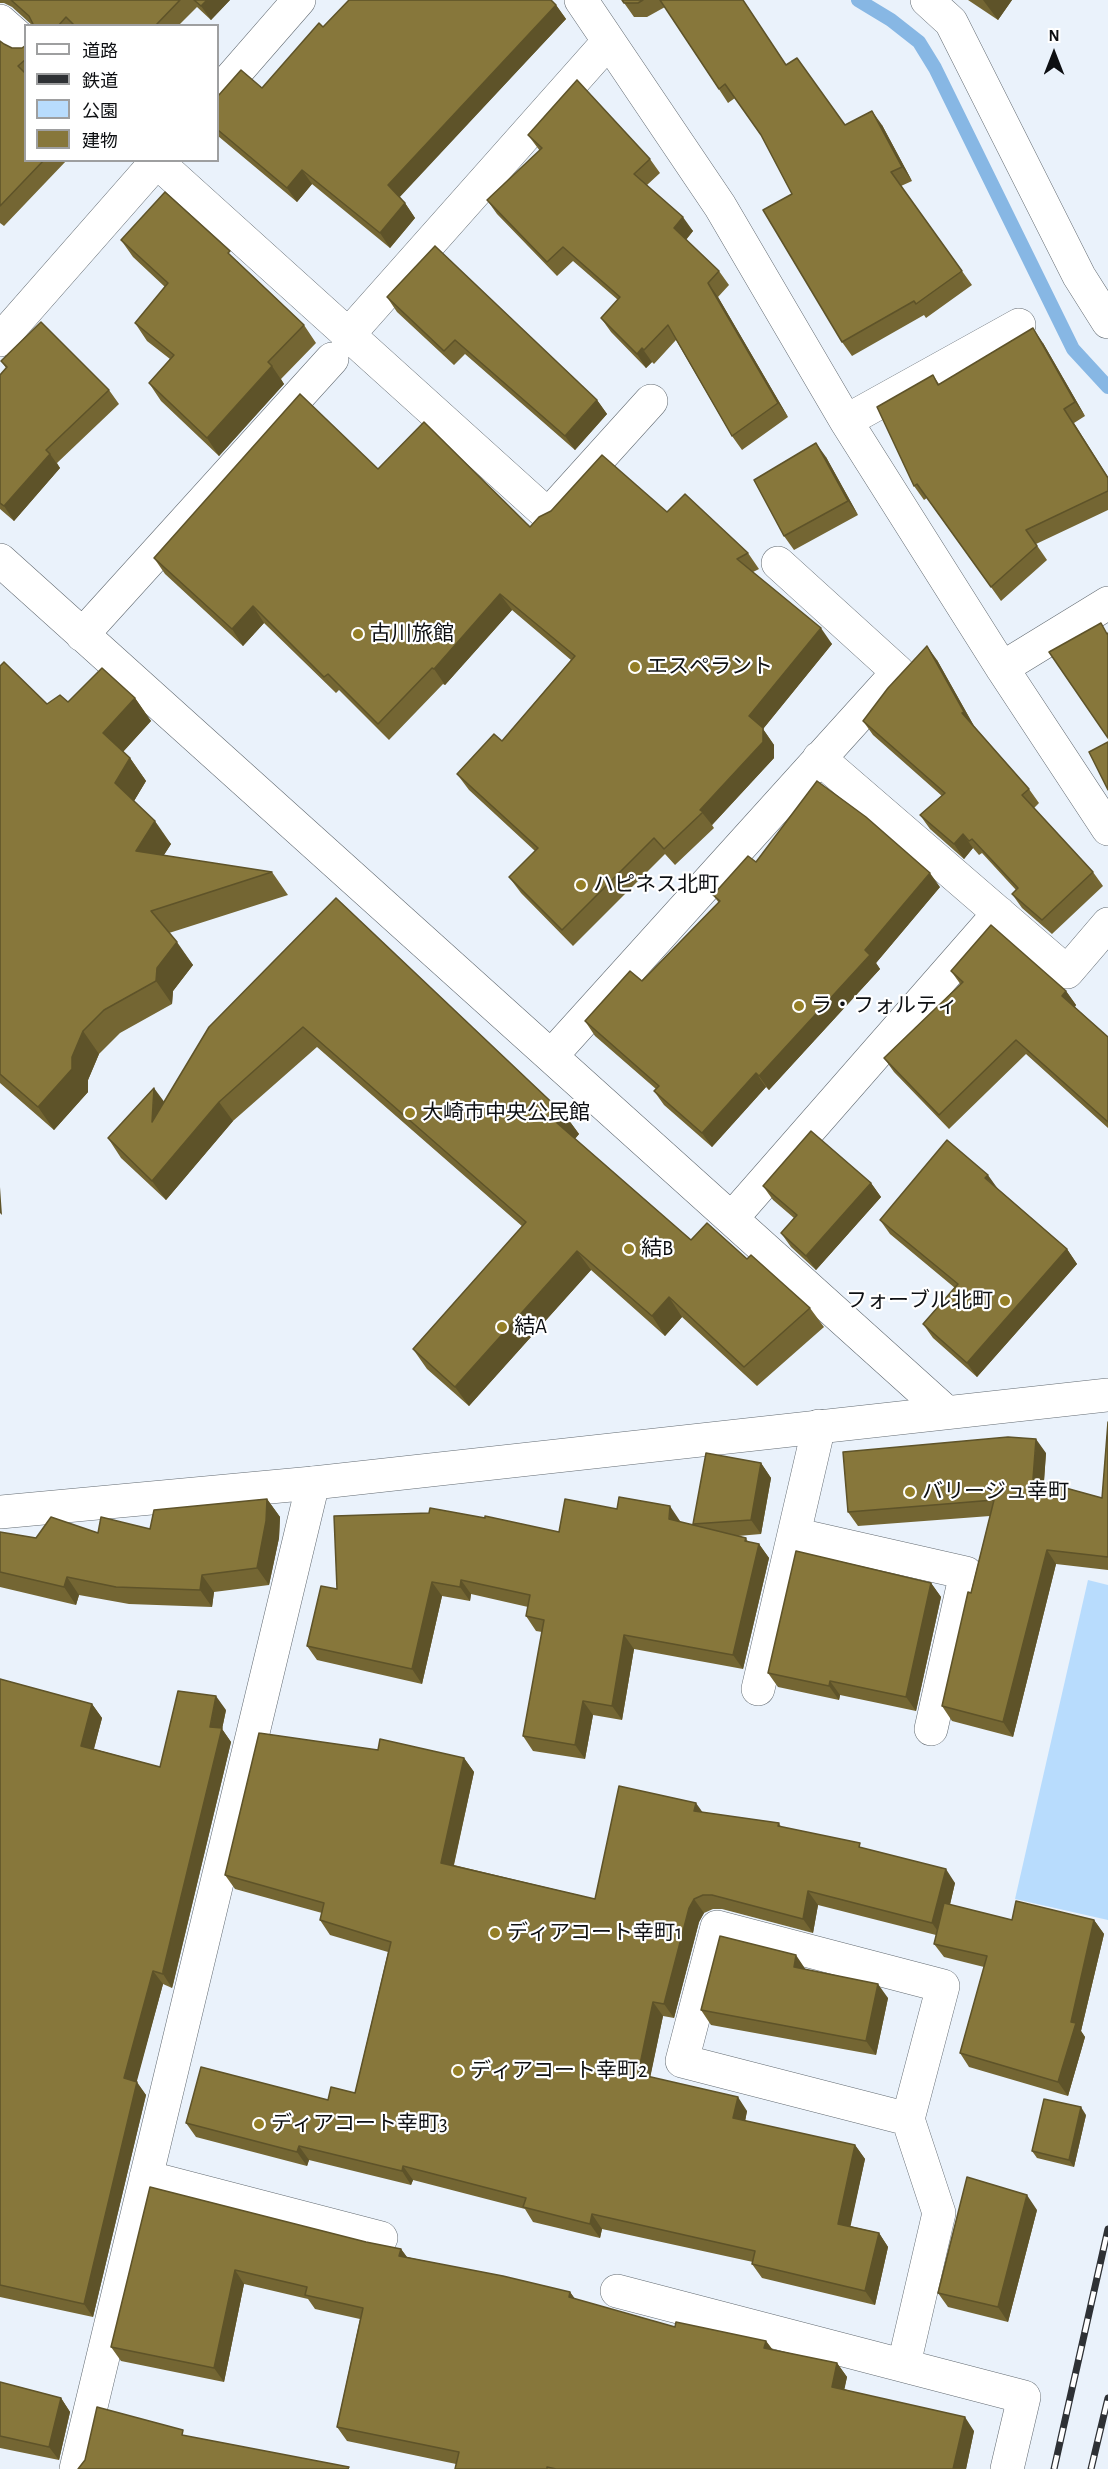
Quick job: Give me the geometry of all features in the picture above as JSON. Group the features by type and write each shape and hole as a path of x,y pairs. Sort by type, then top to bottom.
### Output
{"street":[{"path":"219,92 299,0"},
{"path":"581,0 720,206 846,421 1002,668 1108,829"},
{"path":"927,0 951,22 1079,276 1108,322"},
{"path":"0,21 24,42"},
{"path":"82,635 340,347 608,42"},
{"path":"0,340 156,162"},
{"path":"158,162 340,347 548,515 651,401"},
{"path":"846,421 1020,325"},
{"path":"0,560 350,878 552,1055 946,1412"},
{"path":"552,1055 898,672 778,563"},
{"path":"1002,668 1108,603"},
{"path":"819,758 1067,972 1108,924"},
{"path":"732,1218 999,913"},
{"path":"0,1512 313,1483 1108,1395"},
{"path":"758,1689 819,1426"},
{"path":"76,2469 313,1483"},
{"path":"794,1534 966,1573 931,1729"},
{"path":"904,2364 939,2213 908,2119 943,1986 717,1927 682,2061 908,2119"},
{"path":"146,2177 381,2238"},
{"path":"617,2291 1024,2397 1007,2469"}],"green space":[{"path":"1088,1580 1108,1585 1108,1920 1015,1899"}],"building":[{"path":"11,0 180,0 157,24 73,24 66,17 60,24 33,24 29,16"},
{"path":"194,0 207,0 201,6"},
{"path":"349,0 551,0 556,5 388,185 405,203 380,233 302,170 287,188 219,131 219,95 241,70 262,88 319,23 323,27"},
{"path":"622,0 643,0 638,3 624,3"},
{"path":"660,0 743,0 786,65 797,58 845,125 872,111 902,167 891,172 962,271 916,304 914,301 842,342 763,210 792,194 761,135 725,84 719,89"},
{"path":"0,41 12,48 24,46 24,61 18,66 24,72 24,162 42,162 0,206"},
{"path":"577,80 650,159 634,174 683,217 674,228 719,271 708,283 778,403 732,436 668,325 644,350 642,348 637,354 601,318 620,297 563,247 547,262 487,200 542,148 528,135"},
{"path":"165,192 230,251 228,253 304,325 268,362 272,366 207,438 149,383 174,355 135,323 168,283 121,240"},
{"path":"435,246 597,400 565,436 455,340 444,351 387,297"},
{"path":"41,322 109,390 46,450 50,454 4,506 0,503 0,375 7,367 1,361"},
{"path":"1033,328 1075,402 1064,409 1108,478 1108,491 1026,530 1037,546 991,587 917,484 914,486 877,407 933,375 938,385"},
{"path":"300,394 378,469 424,422 530,527 539,517 551,511 602,455 667,512 685,494 748,553 737,559 821,628 749,716 763,728 763,742 700,810 703,812 664,849 654,838 562,930 509,877 538,848 457,774 494,734 502,741 575,656 500,594 434,669 432,668 378,724 328,674 324,677 253,606 232,629 154,558"},
{"path":"816,443 848,501 784,536 754,480"},
{"path":"1101,623 1108,633 1108,738 1049,652"},
{"path":"927,646 964,712 962,713 1029,789 1022,795 1093,872 1042,920 1012,894 1018,888 972,839 969,841 963,834 954,844 920,815 945,793 863,721 888,688"},
{"path":"4,662 47,704 60,695 68,702 102,668 135,698 103,733 130,758 115,783 155,821 136,851 272,872 151,911 177,942 157,968 156,981 104,1010 83,1031 72,1057 72,1069 38,1107 0,1074 0,666"},
{"path":"1108,742 1108,790 1089,752"},
{"path":"817,781 866,817 930,873 865,950 870,955 759,1076 756,1073 702,1133 654,1091 659,1086 585,1021 630,971 642,981 720,901 713,895 748,856 756,862"},
{"path":"336,898 565,1115 557,1123 691,1240 707,1223 747,1259 751,1255 810,1308 744,1367 669,1297 652,1316 577,1251 455,1387 413,1349 526,1222 303,1027 219,1102 152,1181 108,1138 154,1088 152,1122 209,1027"},
{"path":"991,925 1066,991 1062,996 1108,1037 1108,1122 1016,1040 939,1115 884,1058 963,982 951,971"},
{"path":"811,1131 871,1183 806,1256 781,1233 797,1215 763,1186"},
{"path":"947,1140 988,1175 985,1178 1067,1249 967,1363 923,1324 958,1284 880,1220"},
{"path":"1108,1422 1108,1557 1047,1550 1003,1722 942,1706 968,1592 971,1593 994,1500 848,1512 843,1452 1008,1437 1036,1439 1033,1479 1102,1498"},
{"path":"706,1453 761,1463 751,1520 693,1524"},
{"path":"619,1497 670,1506 669,1519 746,1538 745,1541 759,1544 733,1655 624,1635 612,1706 583,1701 575,1745 523,1736 544,1620 526,1616 530,1595 461,1580 460,1587 432,1582 412,1669 307,1646 321,1586 337,1589 334,1516 429,1513 430,1508 485,1518 485,1516 559,1532 565,1499 617,1509"},
{"path":"267,1499 266,1521 257,1568 202,1575 200,1590 116,1587 67,1577 64,1587 0,1572 0,1532 36,1538 51,1517 98,1533 101,1517 150,1529 154,1510"},
{"path":"796,1551 931,1583 906,1697 830,1681 829,1686 768,1673"},
{"path":"0,1679 92,1704 81,1746 160,1767 178,1691 216,1696 210,1727 222,1728 163,1974 153,1971 124,2078 137,2082 84,2304 0,2285"},
{"path":"259,1733 378,1750 380,1739 464,1758 441,1863 595,1899 619,1786 696,1803 694,1811 779,1823 778,1826 860,1843 859,1847 946,1869 932,1923 808,1891 803,1919 712,1895 703,1895 694,1899 689,1908 664,2004 653,2002 638,2074 738,2097 733,2118 855,2145 838,2224 879,2233 865,2291 752,2264 755,2251 592,2214 590,2224 523,2207 526,2198 403,2166 402,2171 299,2146 297,2152 186,2123 201,2067 328,2100 331,2087 355,2093 391,1942 320,1920 324,1903 225,1875"},
{"path":"1016,1901 1094,1920 1071,2022 1076,2023 1058,2082 960,2053 987,1956 934,1944 944,1903 1012,1920"},
{"path":"720,1936 796,1955 794,1967 878,1984 866,2041 701,2010"},
{"path":"1044,2099 1081,2107 1069,2160 1032,2151"},
{"path":"967,2177 1027,2195 998,2307 938,2293"},
{"path":"150,2187 401,2249 399,2256 503,2276 570,2292 569,2297 675,2327 676,2322 766,2341 764,2348 837,2363 832,2387 965,2417 953,2469 556,2469 547,2467 547,2469 455,2469 459,2452 337,2427 363,2308 305,2295 307,2287 235,2270 214,2368 111,2347"},
{"path":"0,2382 61,2398 49,2447 0,2436"},
{"path":"97,2407 183,2430 182,2435 349,2467 348,2469 78,2469 85,2460"}],"waterway":[{"path":"858,0 891,20 919,42 935,68 1073,349 1108,387"}],"railway":[{"path":"1054,2469 1108,2229"},
{"path":"1091,2469 1108,2398"}],"place":[{"name":"古川旅館","path":"358,634"},
{"name":"エスペラント","path":"635,667"},
{"name":"ハピネス北町","path":"581,885"},
{"name":"ラ・フォルティ","path":"799,1006"},
{"name":"大崎市中央公民館","path":"410,1113"},
{"name":"結B","path":"629,1249"},
{"name":"フォーブル北町","path":"1005,1301"},
{"name":"結A","path":"502,1327"},
{"name":"バリージュ幸町","path":"910,1492"},
{"name":"ディアコート幸町1","path":"495,1933"},
{"name":"ディアコート幸町2","path":"458,2071"},
{"name":"ディアコート幸町3","path":"259,2124"}]}
